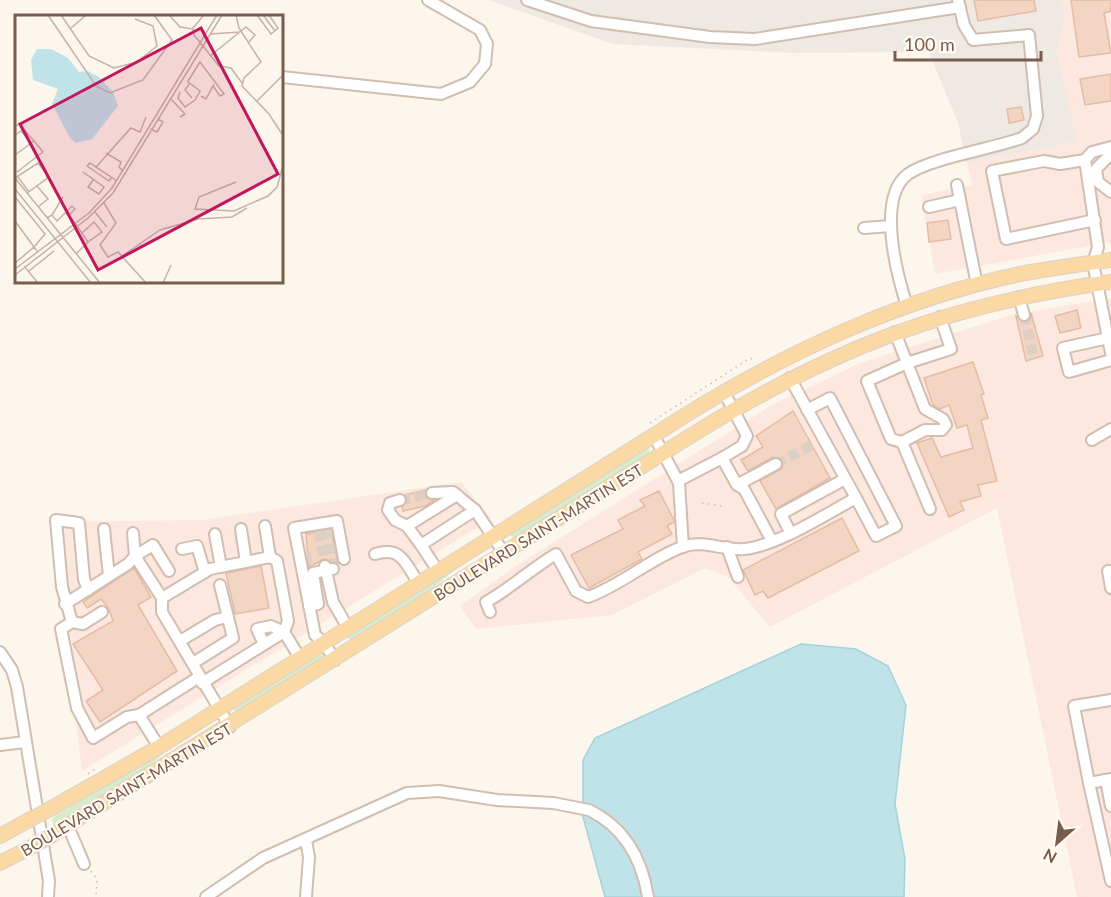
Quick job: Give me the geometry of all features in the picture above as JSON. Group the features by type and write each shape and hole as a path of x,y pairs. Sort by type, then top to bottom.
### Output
{"main road":[{"name":"BOULEVARD SAINT-MARTIN EST","path":"0,836 159,747 330,639 342,619 419,584 724,392 816,342 907,306 977,285 1026,273 1111,260"},
{"name":"BOULEVARD SAINT-MARTIN EST","path":"0,864 68,826 230,727 664,453 790,378 833,357 940,317 1019,297 1111,282"}],"lane":[{"path":"284,77 441,93 470,82 480,73 485,64 487,44 480,30 428,0"},
{"path":"527,0 591,21 710,37 755,39 959,4 968,36 973,40 1029,35 1036,123 1030,132 1022,138 928,166 908,175 899,187 891,226 894,258 907,306"},
{"path":"1095,220 1006,239 992,171 1044,161 1060,164 1085,160 1092,152 1111,147"},
{"path":"1111,154 1096,170 1098,182 1111,192"},
{"path":"1085,160 1098,247 1093,263 1111,352"},
{"path":"957,185 977,285"},
{"path":"929,207 960,200"},
{"path":"864,228 891,226"},
{"path":"1019,297 1024,315"},
{"path":"896,332 907,363 925,409 943,418 946,425 942,430 926,430 902,442 891,439 867,381 907,363 951,349 940,317"},
{"path":"1108,338 1063,348 1069,372 1111,360"},
{"path":"790,378 807,410 846,479 876,536 896,526 830,398 807,410"},
{"path":"678,482 742,446 747,436 724,392"},
{"path":"1092,440 1111,429"},
{"path":"654,436 678,482 683,547"},
{"path":"812,445 824,439"},
{"path":"902,442 930,509"},
{"path":"722,458 737,485 744,489 772,541"},
{"path":"737,485 776,464"},
{"path":"790,532 781,513 846,479"},
{"path":"432,493 451,491 475,510 504,553"},
{"path":"407,526 457,495"},
{"path":"490,612 486,602 511,589 529,570 556,554 576,591 588,597 683,547 744,549 772,541 856,498"},
{"path":"400,500 390,503 388,510 395,520 407,526 438,572"},
{"path":"421,545 475,510"},
{"path":"72,622 65,604 56,520 79,523 84,579 88,590"},
{"path":"341,657 330,639 315,635 294,528 322,527 337,521 344,560"},
{"path":"266,526 270,557"},
{"path":"301,527 306,553"},
{"path":"241,529 246,562"},
{"path":"104,530 109,576"},
{"path":"133,534 135,556 162,598 162,612 230,727"},
{"path":"215,534 221,567"},
{"path":"65,604 128,564 135,556 153,545 170,571"},
{"path":"182,549 197,546 205,572"},
{"path":"727,547 738,577"},
{"path":"375,554 388,550 396,552 419,584"},
{"path":"102,612 83,624 72,622 61,629 77,708 93,738 127,717 139,715 264,645 284,632 288,621 277,561 270,557 205,572 162,598"},
{"path":"308,601 318,604 313,573 329,568 342,619"},
{"path":"308,571 308,601"},
{"path":"1111,571 1108,572 1111,588"},
{"path":"193,663 233,638 220,585"},
{"path":"180,641 215,620 228,616"},
{"path":"264,645 257,629 271,626 284,632 300,658"},
{"path":"0,652 8,662 15,678 50,881 48,897"},
{"path":"1111,700 1074,706 1111,881"},
{"path":"139,715 159,747"},
{"path":"0,745 25,742"},
{"path":"1089,783 1108,780 1111,806"},
{"path":"206,897 263,858 390,801 423,790 497,800 575,806 603,817 626,838 641,869 648,897"},
{"path":"68,826 84,864"},
{"path":"306,840 309,857 306,897"}],"path":[{"path":"702,503 722,506"},
{"path":"84,864 97,879 96,897"}],"shaded area":[{"path":"488,0 1060,0 1065,16 1056,52 1077,141 967,163 958,123 929,52 794,53 613,44"},
{"path":"1060,0 1111,0 1111,242 935,274 921,195 972,185 967,163 1076,141 1056,52 1065,16"},
{"path":"1111,298 1111,897 1077,897 997,508 770,627 728,577 705,568 612,615 476,629 460,606 514,567 774,404 860,363 1014,314"},
{"path":"461,482 491,519 82,771 51,522 202,520"}],"green space":[{"path":"646,447 649,448 649,453 515,538 511,536 511,533"},
{"path":"462,564 427,593 351,640 348,638 348,635"},
{"path":"323,651 324,658 237,712 234,710 234,707"},
{"path":"174,744 143,771 53,825 52,818"}],"water":[{"path":"801,644 856,649 888,666 906,705 895,804 905,859 904,897 605,897 583,817 583,760 595,738"}],"building":[{"path":"974,0 1034,0 1036,11 978,21"},
{"path":"1071,0 1111,0 1111,11 1104,13 1111,53 1079,57"},
{"path":"1111,74 1111,101 1085,105 1080,79"},
{"path":"1021,107 1024,120 1009,123 1007,109"},
{"path":"948,220 951,239 929,242 927,223"},
{"path":"1077,310 1081,328 1060,333 1055,316"},
{"path":"1031,313 1043,356 1026,361 1016,316 1025,322 1030,320"},
{"path":"973,362 984,394 981,395 988,418 981,420 997,481 978,485 981,496 960,502 964,510 949,517 917,443 932,438 941,457 973,448 967,425 957,428 949,405 940,409 933,405 924,378"},
{"path":"793,411 830,478 776,509 760,481 782,468 782,460 773,457 748,471 741,460 763,447 756,436"},
{"path":"425,490 426,498 434,500 425,506 403,511 402,507 407,501 405,495"},
{"path":"659,491 674,520 667,526 672,534 638,552 642,559 589,588 571,555 623,529 618,520 645,506 640,500"},
{"path":"842,518 859,551 768,598 763,591 755,595 743,570"},
{"path":"331,530 338,563 324,559 309,567 306,534"},
{"path":"261,566 269,608 235,614 226,573"},
{"path":"134,568 151,597 138,605 177,671 100,722 86,701 103,690 73,644 113,621 109,609 101,599 87,608 83,602"}],"tunnel":[{"path":"1024,315 1034,359"},
{"path":"776,464 812,445"},
{"path":"400,500 432,493"},
{"path":"327,529 333,565"},
{"path":"319,531 325,566"},
{"path":"306,553 308,571"}]}
